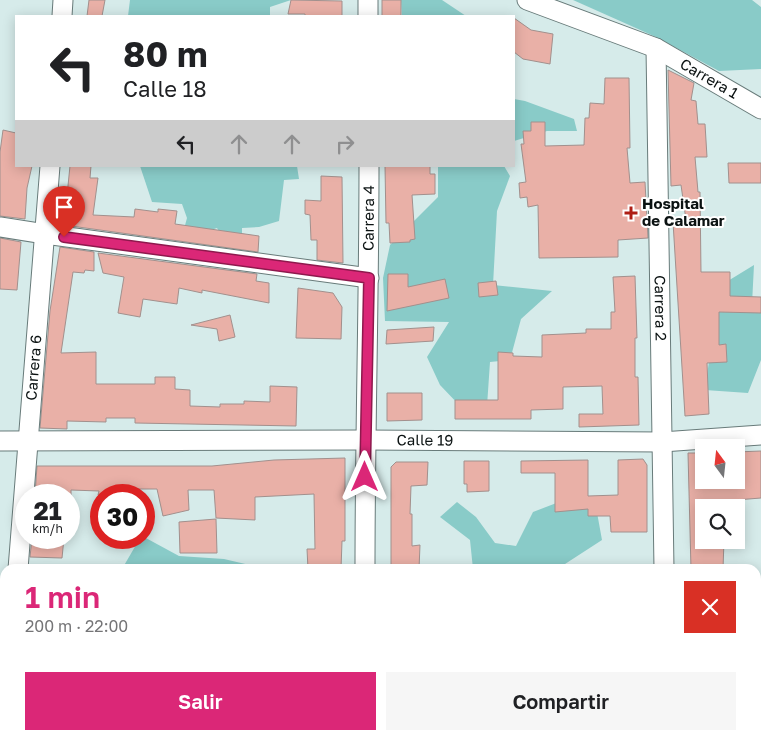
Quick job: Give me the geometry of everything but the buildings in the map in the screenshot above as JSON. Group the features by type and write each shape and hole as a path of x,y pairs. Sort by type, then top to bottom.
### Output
{"street":[{"path":"62,15 63,0"},
{"path":"368,0 368,15"},
{"name":"Carrera 1","path":"527,0 656,48 761,110"},
{"name":"Carrera 2","path":"656,48 664,564"},
{"name":"Carrera 6","path":"18,564 50,167"},
{"name":"Carrera 4","path":"365,564 369,167"},
{"path":"0,227 369,278"},
{"name":"Calle 19","path":"0,441 365,440 662,442 761,435"}],"shaded area":[{"path":"130,0 291,0 270,7 270,15 128,15"},
{"path":"401,0 442,0 464,15 402,15"},
{"path":"573,0 752,0 761,7 761,69 719,71 656,37"},
{"path":"515,99 574,119 577,131 547,131 515,141"},
{"path":"140,167 297,167 299,179 284,180 279,221 259,227 242,228 242,243 224,240 217,228 181,240 187,218 182,204 152,202"},
{"path":"438,167 505,167 510,176 497,211 493,285 552,291 521,319 510,360 490,362 487,406 461,407 440,385 427,357 449,322 385,321 383,278 390,245 438,197"},
{"path":"754,265 752,304 761,303 761,360 748,393 705,390 710,354 705,295"},
{"path":"457,502 476,517 495,543 516,546 533,512 559,502 596,507 602,540 565,564 472,564 470,540 440,517"},
{"path":"155,543 179,556 224,559 245,564 125,564 134,549 155,549"}],"place":[{"name":"Hospital de Calamar","path":"631,213"}],"route":[{"path":"64,237 369,278 365,477"}]}
